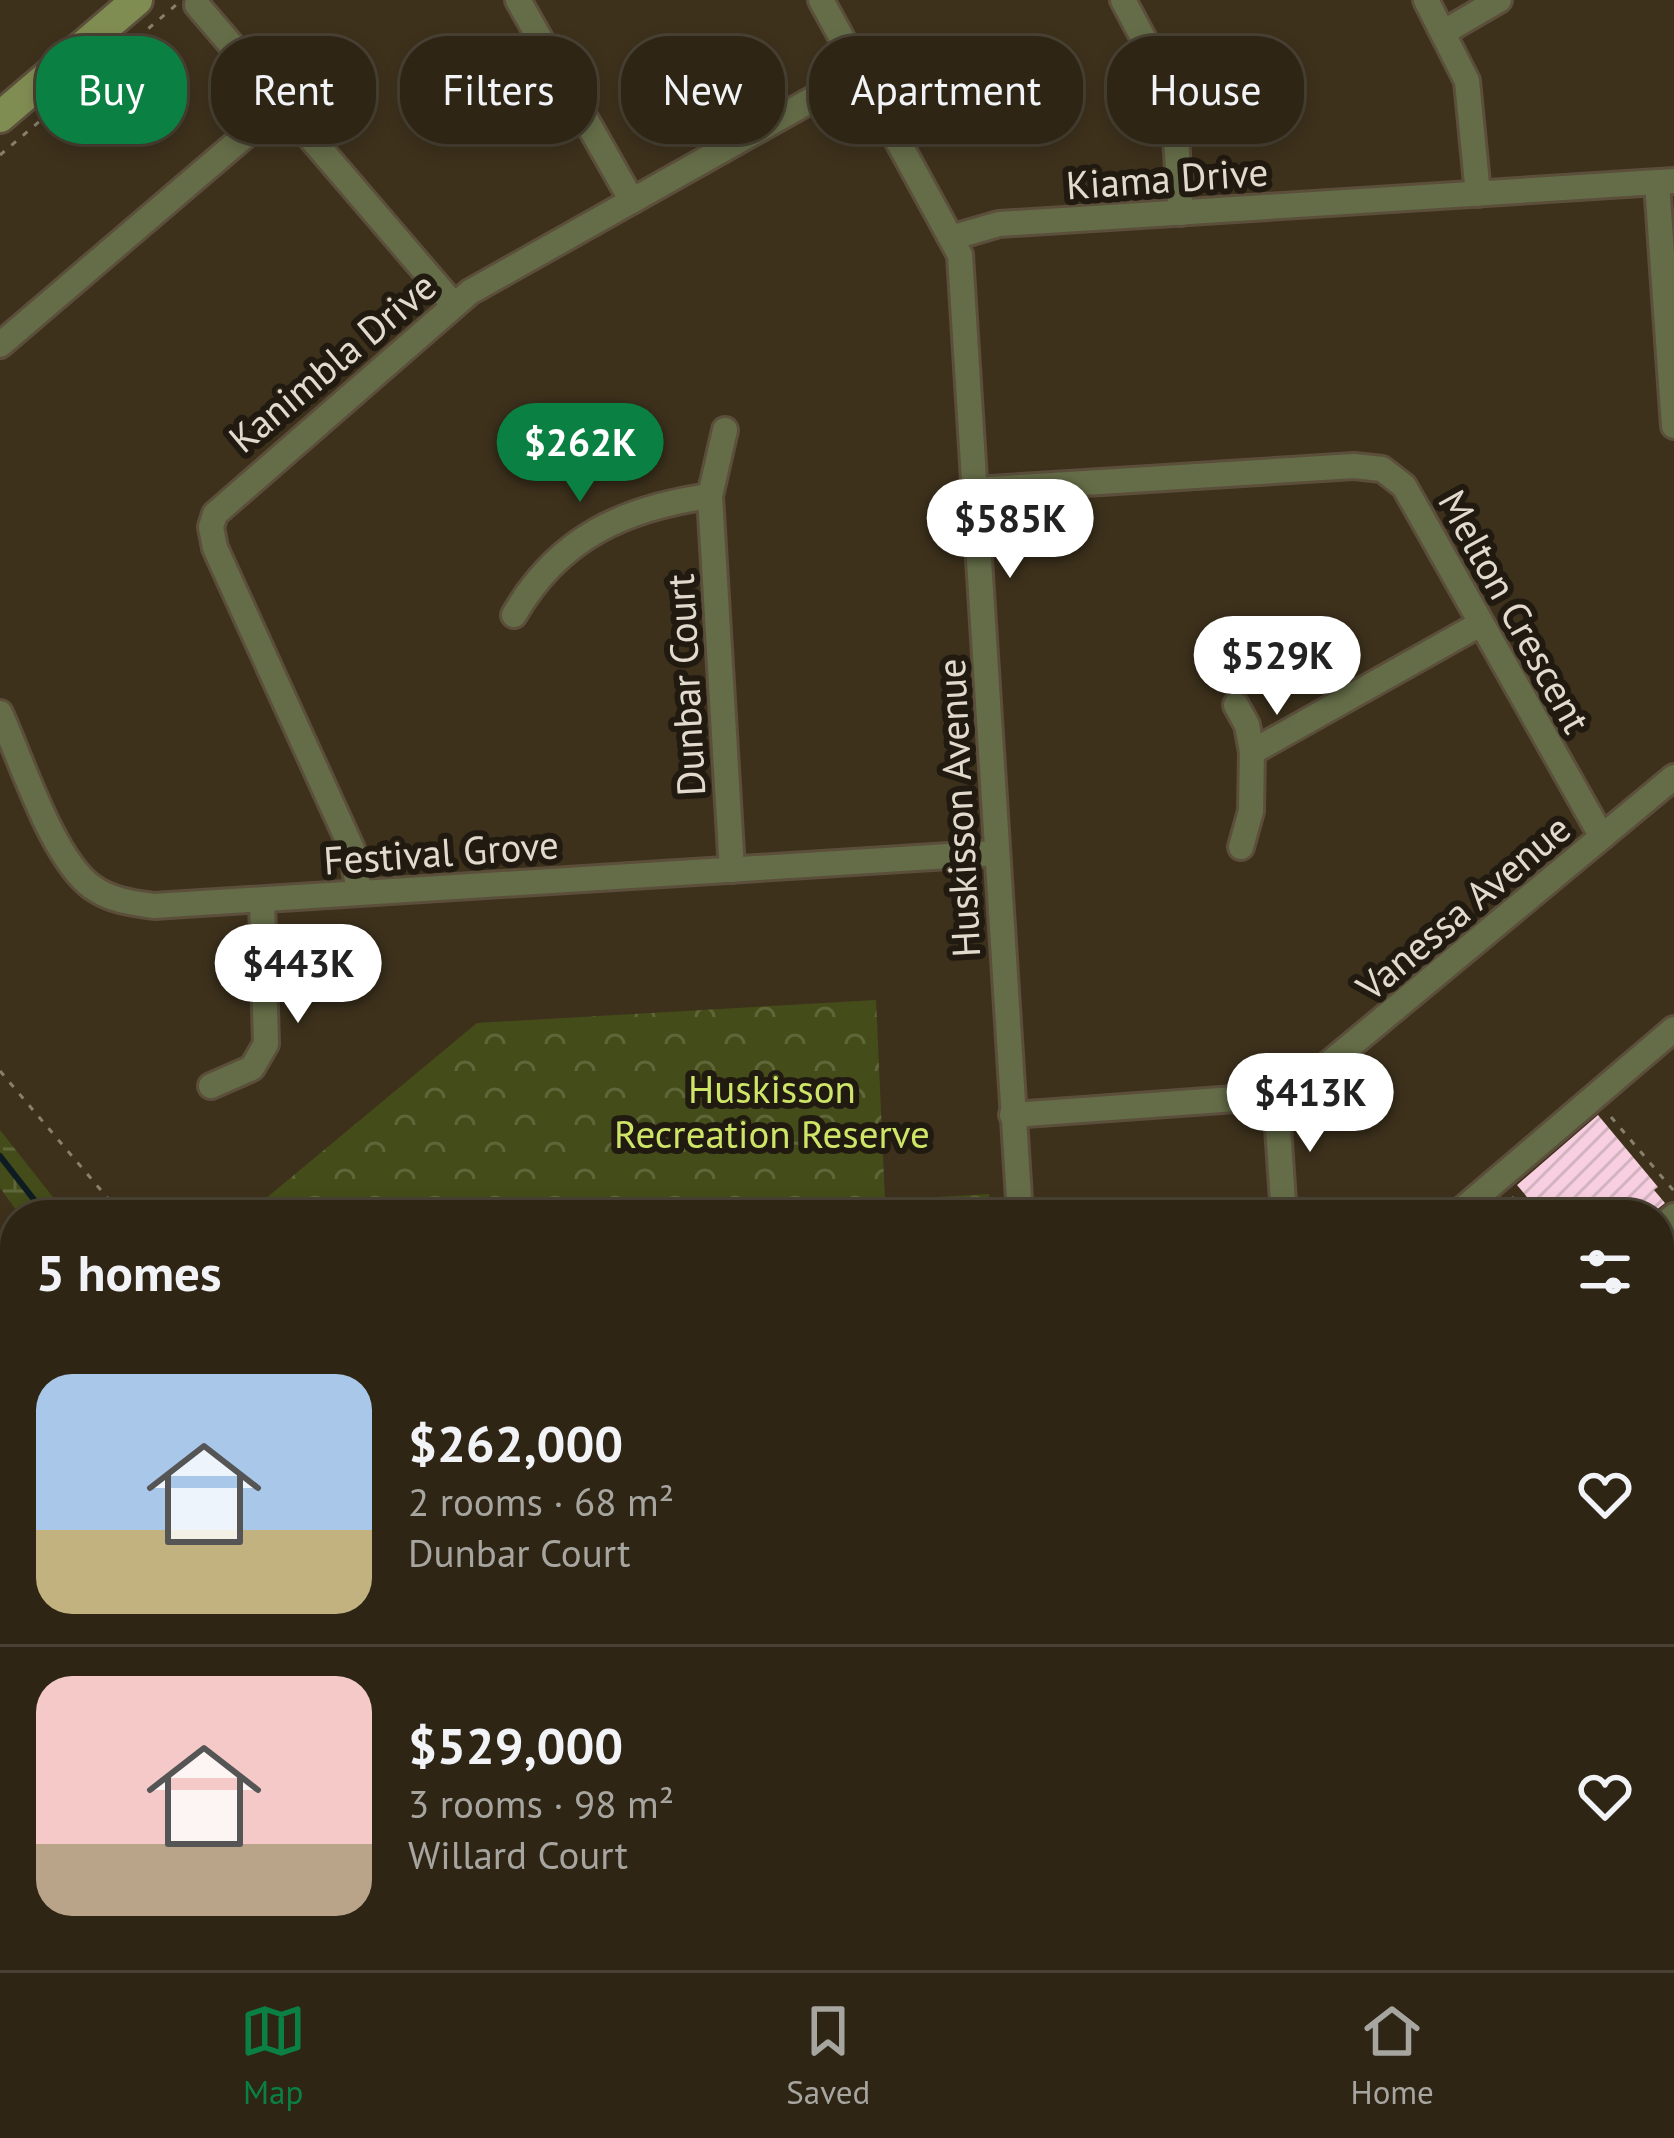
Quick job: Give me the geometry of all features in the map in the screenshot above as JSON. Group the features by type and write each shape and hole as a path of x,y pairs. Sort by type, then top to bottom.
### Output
{"street":[{"path":"0,117 137,0"},
{"path":"518,0 632,201"},
{"name":"Huskisson Avenue","path":"820,0 840,36"},
{"path":"1123,0 1173,94 1181,213"},
{"path":"1426,0 1472,98 1478,194"},
{"path":"1444,32 1499,0"},
{"path":"189,2 220,36"},
{"name":"Kanimbla Drive","path":"359,893 352,849 215,548 212,520 232,494 453,304 809,101"},
{"path":"0,345 234,144"},
{"path":"315,144 453,304"},
{"name":"Huskisson Avenue","path":"902,144 960,255 1019,1200"},
{"path":"1665,182 1674,426"},
{"name":"Kiama Drive","path":"954,237 999,224 1665,182"},
{"name":"Dunbar Court","path":"725,430 710,496 732,870"},
{"name":"Melton Crescent","path":"974,490 1369,465 1404,485 1602,837"},
{"path":"514,615 544,573 613,520 654,504 710,496"},
{"path":"1252,752 1480,624"},
{"path":"1236,705 1247,725 1252,752 1251,811 1241,847"},
{"name":"Festival Grove","path":"0,713 60,844 91,886 123,902 154,906 262,900 996,853"},
{"name":"Vanessa Avenue","path":"1012,1115 1276,1099 1316,1078 1674,777"},
{"path":"211,1086 252,1068 266,1044 262,900"},
{"path":"1475,1200 1594,1104 1674,1029"},
{"path":"1276,1099 1283,1200"}],"path":[{"path":"0,155 189,2"},
{"path":"0,1071 109,1200"},
{"path":"1594,1104 1674,1191"}],"green space":[{"name":"Huskisson Recreation Reserve","path":"876,1000 885,1200 264,1200 477,1023"},
{"path":"0,1130 55,1200 9,1200 0,1188"},
{"name":"Huskisson Recreation Reserve","path":"989,1194 989,1200 885,1200"}],"building":[{"path":"1598,1115 1658,1187 1654,1190 1662,1200 1530,1200 1517,1185"}],"waterway":[{"path":"0,1156 34,1200"}]}
